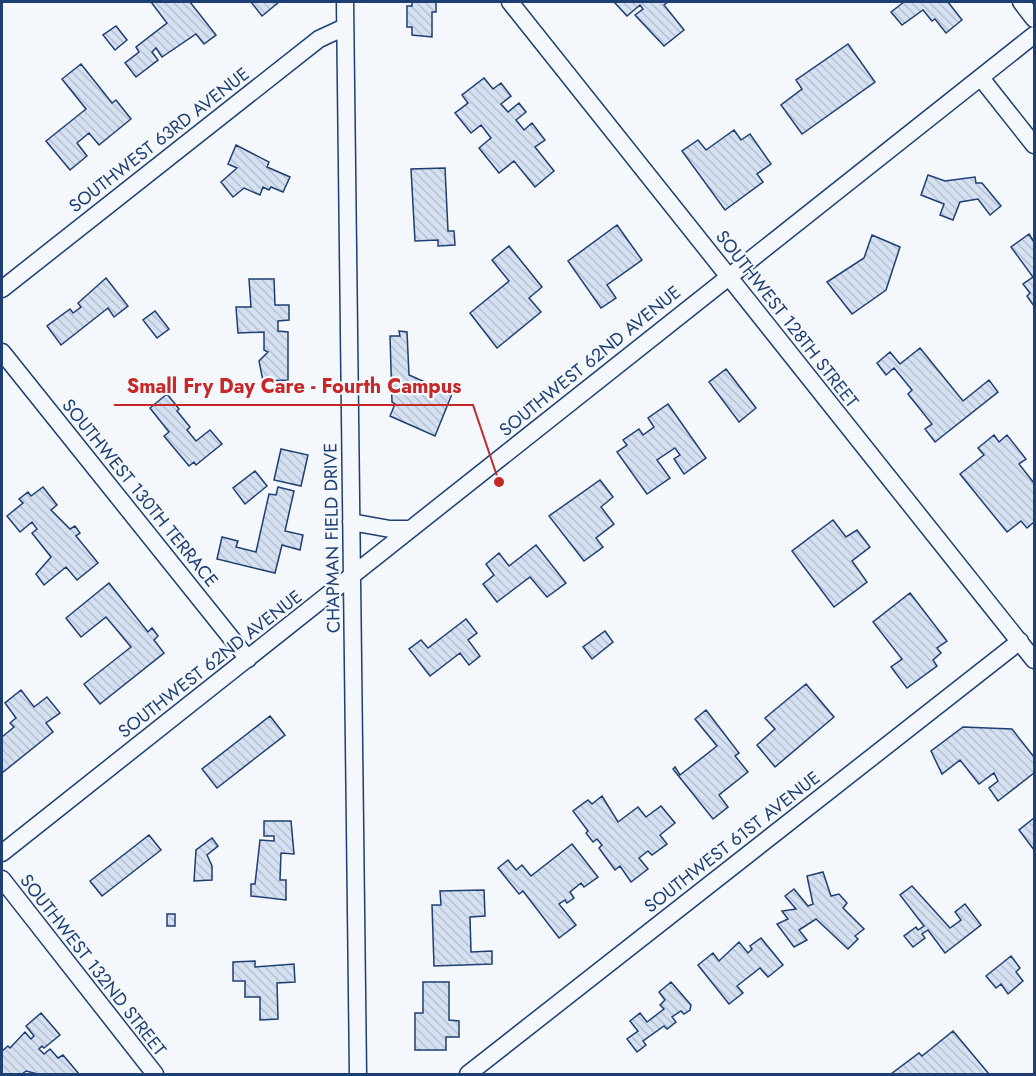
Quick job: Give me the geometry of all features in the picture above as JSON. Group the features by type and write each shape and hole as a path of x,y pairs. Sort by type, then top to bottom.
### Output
{"street":[{"name":"CHAPMAN FIELD DRIVE","path":"345,2 358,1074"},
{"name":"SOUTHWEST 128TH STREET","path":"510,2 1035,660"},
{"path":"1021,2 1035,19"},
{"name":"SOUTHWEST 63RD AVENUE","path":"2,289 319,39 345,27"},
{"name":"SOUTHWEST 62ND AVENUE","path":"2,853 1035,35"},
{"path":"981,78 1035,144"},
{"name":"SOUTHWEST 130TH TERRACE","path":"2,352 248,659"},
{"path":"351,522 390,529 410,529"},
{"name":"SOUTHWEST 61ST AVENUE","path":"468,1074 1020,641"},
{"name":"SOUTHWEST 132ND STREET","path":"2,879 155,1074"}],"building":[{"path":"151,2 190,2 216,35 204,44 196,34 162,57 156,48 152,52 158,60 136,77 125,63 139,52 136,47 167,23"},
{"path":"251,2 279,2 262,16"},
{"path":"412,2 436,2 436,12 432,12 432,37 412,35 412,27 407,27 407,6 412,6"},
{"path":"614,2 668,2 664,5 684,30 664,46 635,15 643,9 640,5 627,16"},
{"path":"904,2 948,2 962,20 946,33 935,19 932,21 923,10 902,25 891,12"},
{"path":"116,26 127,40 115,50 103,35"},
{"path":"848,44 875,82 802,134 781,105 802,89 796,80"},
{"path":"81,64 112,103 116,100 131,119 99,145 89,133 77,143 87,156 70,170 46,141 86,109 62,79"},
{"path":"484,78 493,89 501,83 511,96 501,104 508,112 519,103 526,112 516,120 524,130 532,123 545,140 535,147 554,171 535,187 514,161 499,173 479,148 491,138 481,125 471,133 455,113 468,103 462,95"},
{"path":"734,130 741,140 750,134 771,164 757,174 763,182 725,210 682,151 698,140 706,150"},
{"path":"236,145 269,162 267,167 290,177 283,192 271,187 269,190 263,187 260,195 244,188 233,197 221,182 237,168 228,164"},
{"path":"445,168 448,231 454,231 455,245 438,246 438,240 415,241 411,169"},
{"path":"928,175 945,181 975,177 976,183 982,183 1001,206 990,215 978,199 960,202 953,220 940,215 944,204 921,195"},
{"path":"617,225 642,260 607,285 616,298 601,308 568,261"},
{"path":"1029,234 1034,242 1034,306 1027,296 1030,293 1023,284 1033,277 1011,247"},
{"path":"872,235 900,247 886,290 852,314 827,282 864,258"},
{"path":"509,246 542,287 529,298 541,312 497,348 470,313 509,281 492,260"},
{"path":"106,278 128,306 114,317 108,308 61,345 47,326 70,309 73,313 81,307 78,303"},
{"path":"249,279 274,279 275,305 289,305 289,320 278,321 278,331 288,332 288,380 263,381 259,361 268,352 264,350 264,332 238,333 236,307 251,307"},
{"path":"155,311 169,329 157,338 143,320"},
{"path":"399,331 407,332 409,375 452,394 435,436 390,416 395,404 392,402 390,336 400,336"},
{"path":"920,348 963,401 989,380 998,392 935,442 925,429 932,424 908,394 912,390 894,368 886,375 877,363 890,352 900,364"},
{"path":"726,369 756,408 739,422 709,382"},
{"path":"167,394 179,409 177,411 190,427 187,430 196,441 210,430 222,444 196,465 194,462 189,466 164,436 169,432 150,408"},
{"path":"668,404 706,458 684,474 674,459 680,455 675,448 657,460 670,478 647,494 617,452 627,445 623,440 639,429 643,435 654,427 648,418"},
{"path":"994,435 999,442 1007,435 1026,459 1019,464 1034,483 1034,522 1027,528 1021,521 1007,532 960,474 984,455 978,448"},
{"path":"281,449 308,455 301,486 274,480"},
{"path":"255,471 267,486 245,504 233,488"},
{"path":"600,480 613,497 601,507 614,524 596,538 603,547 584,561 549,516"},
{"path":"43,487 57,505 51,510 70,529 75,526 80,533 76,536 98,563 77,580 66,567 44,585 36,574 51,557 32,533 37,529 32,522 20,532 7,516 23,503 19,499 28,492 31,496"},
{"path":"278,487 294,491 285,531 303,535 300,550 282,545 275,573 217,559 222,537 238,541 236,547 256,552 269,494 276,495"},
{"path":"833,520 846,537 857,530 870,547 852,561 867,582 834,607 792,551"},
{"path":"536,545 566,583 547,597 530,577 497,602 483,584 494,575 486,564 499,553 509,566"},
{"path":"109,583 148,632 152,628 158,636 154,640 164,653 100,704 84,684 131,647 106,617 81,637 66,618"},
{"path":"910,593 947,641 937,648 941,653 933,660 937,666 907,688 891,667 902,659 873,622"},
{"path":"466,619 477,633 468,640 480,656 469,665 460,653 430,676 409,649 421,640 428,648"},
{"path":"605,631 613,642 592,659 583,647"},
{"path":"806,684 834,717 775,767 757,745 775,729 765,718"},
{"path":"21,690 34,707 47,697 60,713 46,723 53,732 2,773 2,737 14,727 10,723 16,718 5,703"},
{"path":"706,710 739,753 735,756 748,772 719,795 728,807 713,819 673,769 675,767 680,775 717,746 695,719"},
{"path":"270,716 285,735 217,788 202,769"},
{"path":"963,727 1012,729 1034,757 1034,773 998,801 989,788 998,781 994,773 979,784 960,760 942,774 931,751"},
{"path":"602,796 618,822 638,807 646,817 661,806 675,823 660,835 667,844 652,855 648,851 639,858 648,869 631,882 620,866 615,870 599,848 602,845 597,839 593,842 573,811 588,800 592,804"},
{"path":"1034,818 1034,850 1019,830"},
{"path":"264,821 291,821 294,854 281,853 280,880 286,880 286,900 251,896 251,884 255,884 260,840 274,841 274,836 264,836"},
{"path":"149,835 161,850 102,896 90,881"},
{"path":"212,838 218,846 207,855 212,866 212,880 194,881 196,850"},
{"path":"572,844 598,877 584,887 581,883 570,892 574,898 567,903 565,900 559,904 576,925 559,938 523,891 519,894 498,868 508,860 516,870 522,865 531,876"},
{"path":"823,872 831,896 839,894 847,903 843,908 864,929 855,936 858,939 848,949 816,919 799,930 807,940 794,947 777,924 788,919 782,911 796,909 785,896 794,889 808,906 813,904 807,876"},
{"path":"912,886 950,928 961,920 955,912 965,904 981,925 945,953 928,930 922,934 925,938 913,947 904,936 916,927 918,930 924,926 900,895"},
{"path":"484,890 485,916 470,917 471,952 492,951 492,964 434,966 432,905 441,905 440,891"},
{"path":"167,914 175,914 175,926 167,926"},
{"path":"761,938 783,965 768,977 760,968 737,986 743,993 729,1004 698,965 713,953 719,961 739,942 748,953 752,949 750,946"},
{"path":"1011,956 1020,968 1016,972 1023,981 1008,994 1001,984 996,988 986,976"},
{"path":"255,961 255,967 294,964 295,982 277,983 278,1019 260,1020 260,997 245,997 245,981 233,981 233,962"},
{"path":"423,982 449,982 449,1020 459,1021 459,1037 446,1037 446,1050 415,1050 415,1013 423,1013"},
{"path":"671,982 691,1005 690,1010 684,1014 681,1011 672,1017 676,1022 667,1029 664,1026 643,1041 646,1045 637,1052 627,1039 638,1031 630,1021 640,1013 647,1022 664,1009 660,1005 665,1000 659,992"},
{"path":"41,1013 60,1035 44,1048 42,1046 39,1049 44,1054 50,1049 58,1058 63,1055 79,1074 38,1074 26,1071 22,1074 2,1074 2,1051 8,1046 10,1048 25,1032 31,1039 34,1036 26,1026"},
{"path":"953,1031 989,1074 891,1074 919,1053 922,1056"}],"place":[{"name":"Small Fry Day Care - Fourth Campus","path":"499,482"}]}
